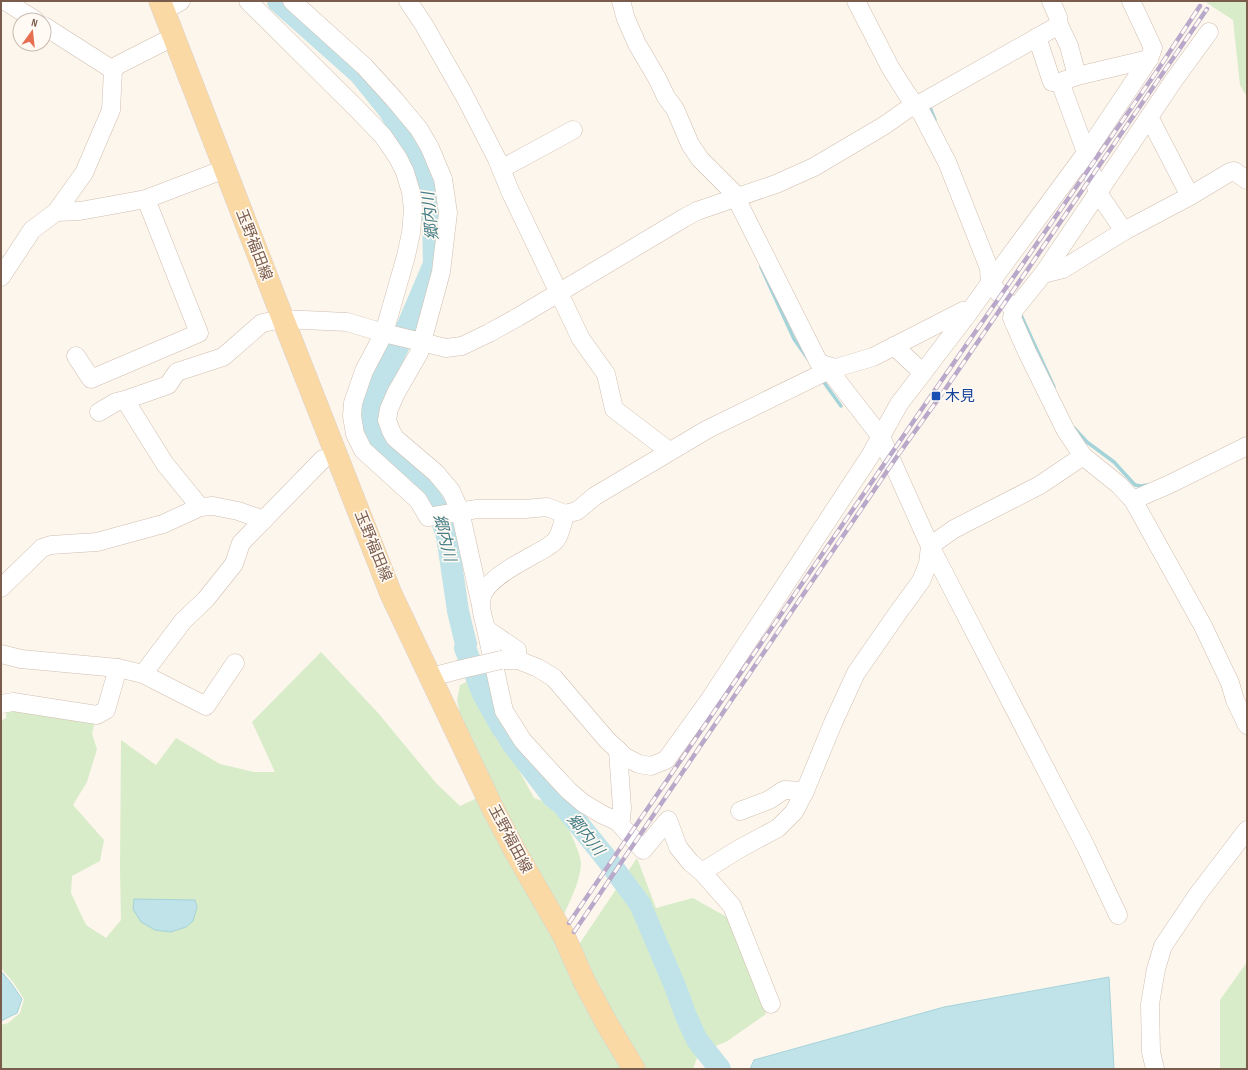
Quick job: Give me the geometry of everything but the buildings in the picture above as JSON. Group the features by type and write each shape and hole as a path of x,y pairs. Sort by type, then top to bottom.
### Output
{"main road":[{"name":"玉野福田線","path":"168,4 173,37 391,594 505,833 564,936 584,981 634,1069"}],"street":[{"path":"5,1 22,12"},
{"path":"248,1 384,136 405,172 413,209 412,234 387,334 364,371 353,403 349,438 418,500 428,517 477,509 525,509 547,507 566,514 577,511 595,496 708,429 832,369 873,356 963,311 967,315"},
{"path":"292,1 364,66 419,128 430,148 443,179 448,212 441,272 418,342 419,353 396,393 389,409 387,420 395,438 436,473 451,491 485,580 484,591 480,601 504,711 523,741 553,774 583,804 617,821 643,850 668,820 678,847 690,862 702,872 732,906 771,1004"},
{"path":"408,1 424,25 464,95 501,169 580,340 606,374 614,409 669,451"},
{"path":"621,1 626,19 637,44 666,97 671,102 690,144 700,159 737,197 819,363 832,369 881,437 930,546 1086,847 1118,915"},
{"path":"856,1 890,67 922,102 922,114 947,162 989,268 990,283 1014,310"},
{"path":"1051,1 1058,17 1059,25 1069,46 1077,76"},
{"path":"431,677 509,660 538,668 554,678 607,740 626,757 639,764 651,766 666,760 710,699 870,456 900,404 1086,153 1149,59 1153,48 1131,1"},
{"path":"99,412 116,402 168,385 176,372 223,357 262,323 283,319 347,322 387,334 446,348 462,346 559,293 697,211 776,184 814,168 885,125 909,108 1059,25"},
{"path":"52,31 113,70"},
{"path":"1209,32 1174,80 1043,274 1014,310 1012,318 1066,431 1084,456 1119,485 1133,500 1203,626 1230,683 1234,700 1247,725"},
{"path":"1,277 32,230 56,212 84,173 111,110 113,70 118,65 173,37"},
{"path":"1037,37 1052,82 1060,82 1077,76 1149,59"},
{"path":"1060,82 1086,153 1098,193 1124,231"},
{"path":"1149,117 1190,196"},
{"path":"501,169 573,130"},
{"path":"56,212 80,211 146,199 225,169"},
{"path":"1043,274 1063,268 1124,231 1190,196 1230,172 1234,171 1247,180"},
{"path":"76,356 91,378 199,333 146,199"},
{"path":"894,346 923,373"},
{"path":"125,400 165,464 200,507"},
{"path":"1133,500 1168,486 1247,446"},
{"path":"702,872 739,849 778,828 794,812 805,791 833,723 856,673 921,581 928,564 930,546 954,529 1040,485 1084,456"},
{"path":"143,674 183,621 206,599 234,564 241,543 323,458"},
{"path":"1,588 42,548 51,545 97,542 163,524 200,507 213,506 238,511 264,520"},
{"path":"485,580 521,562 556,540 566,514"},
{"path":"486,629 517,650 509,660"},
{"path":"1,654 21,659 79,663 118,668 143,674 206,706 235,663"},
{"path":"1,704 13,702 97,715 106,710 118,668"},
{"path":"617,821 621,819 622,808 618,750"},
{"path":"740,810 769,800 784,790 805,791"},
{"path":"1155,1069 1150,1052 1150,1004 1156,969 1164,946 1198,894 1247,830"}],"green space":[{"path":"1204,1 1247,1 1247,97 1240,85 1233,20"},
{"path":"321,652 379,714 436,783 460,806 477,798 457,700 460,685 470,680 534,798 549,804 555,809 566,824 575,843 580,859 580,872 574,892 562,918 578,946 637,858 656,908 693,898 732,920 766,1014 726,1042 699,1052 693,1069 1,1069 1,1025 8,1023 20,1013 24,999 13,982 1,968 1,721 6,718 6,711 14,709 95,721 92,734 97,749 87,782 73,805 104,840 100,861 72,876 71,893 86,925 106,938 121,920 121,740 156,765 176,738 220,764 254,772 275,772 252,722"},
{"path":"1247,962 1247,1069 1220,1069 1220,1000"}],"water":[{"path":"134,899 195,900 197,907 193,921 186,927 171,932 155,930 141,922 133,909"},
{"path":"1,971 22,999 17,1013 1,1021"},
{"path":"1109,977 1114,1069 750,1069 754,1060 944,1007"}],"waterway":[{"name":"郷内川","path":"278,1 360,74 389,110 416,155 426,177 433,213 434,264 405,332 377,391 370,419 381,445 421,482 439,512 447,536 458,611 466,644 465,648 483,694 512,743 553,797 563,805 606,858 640,904 697,1040 720,1069"},
{"path":"929,105 935,120"},
{"path":"761,267 794,339 808,359"},
{"path":"1020,313 1054,387"},
{"path":"823,381 841,406"},
{"path":"1074,428 1087,442 1114,462 1135,485 1147,485"}],"railway":[{"path":"569,923 937,387 1157,71 1200,6"},
{"path":"574,932 898,455 944,391 1207,9"}],"place":[{"name":"木見","path":"936,396"}]}
